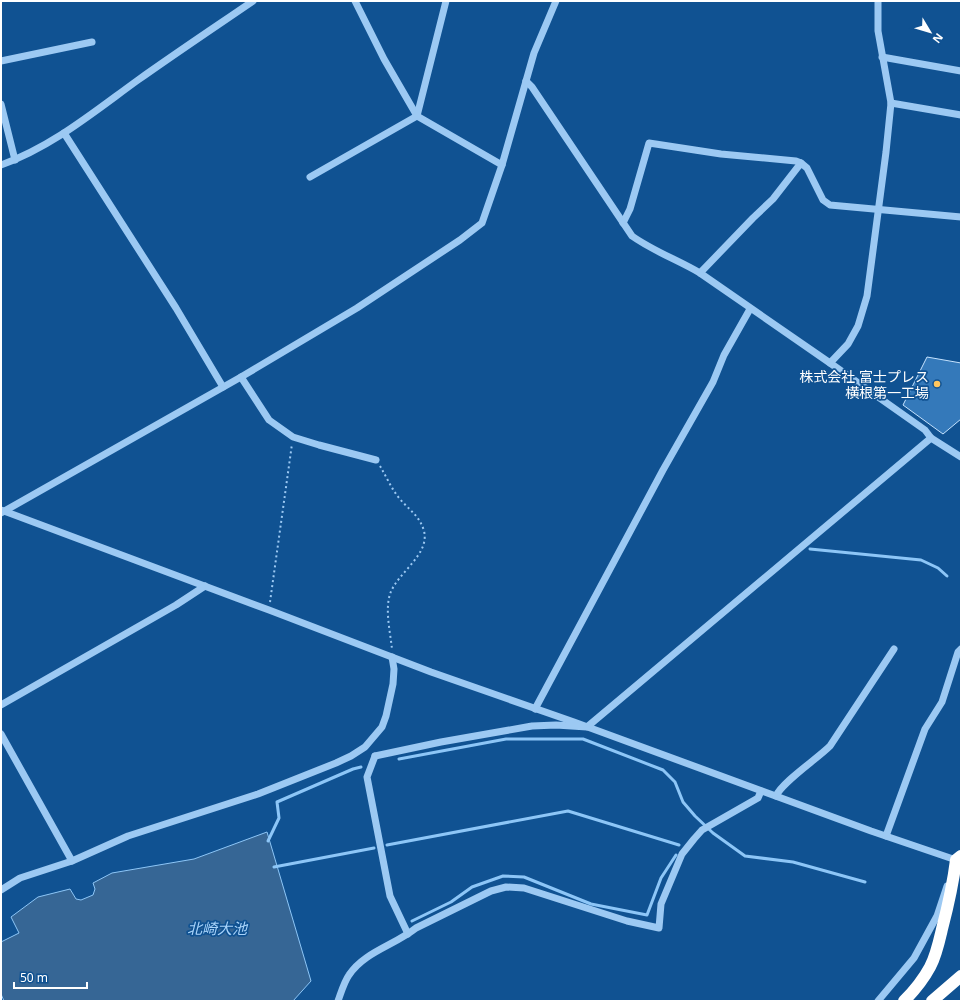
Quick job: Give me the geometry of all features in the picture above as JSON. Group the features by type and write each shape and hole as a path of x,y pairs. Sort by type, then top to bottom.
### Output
{"highway":[{"path":"904,1001 917,987 930,966 939,942 959,859"},
{"path":"932,1001 961,976"},
{"path":"936,1001 961,980"}],"street":[{"path":"1,165 15,160 64,133 175,53 254,1"},
{"path":"355,1 384,59 417,116 502,165"},
{"path":"310,177 417,116 446,1"},
{"path":"2,512 223,387 357,308 460,240 482,222 502,165 534,52 556,1"},
{"path":"830,363 848,344 858,326 867,296 886,152 890,103 878,31 878,1"},
{"path":"1,61 92,42"},
{"path":"882,57 961,71"},
{"path":"526,81 535,92 632,236 644,244 700,273 926,430 931,438 961,457"},
{"path":"890,103 961,114"},
{"path":"1,104 15,160"},
{"path":"64,133 176,308 223,387"},
{"path":"623,223 630,209 649,143 722,154 796,161 807,168 823,200 830,205 878,211 961,217"},
{"path":"700,273 773,198 801,163"},
{"path":"535,709 663,470 713,382 724,355 750,309"},
{"path":"241,376 269,420 293,437 376,460"},
{"path":"365,748 375,756 532,726 556,725 587,727 931,438"},
{"path":"2,512 206,586 392,657 535,709 886,836 959,859 937,916 914,958 878,1001"},
{"path":"1,705 176,605 206,586"},
{"path":"776,796 786,783 820,756 830,746 894,649"},
{"path":"886,836 925,729 942,702 958,652 961,649"},
{"path":"1,890 20,878 72,861 128,836 258,794 336,763 365,748 382,727 386,716 393,684 394,669 392,657"},
{"path":"1,734 72,861"},
{"path":"375,756 367,778 390,896 408,934"},
{"path":"338,1001 348,975 370,956 416,928 490,891 506,886 524,888 627,921 659,928 661,904 682,854 702,830 758,798 762,791"}],"path":[{"path":"269,610 293,437"},
{"path":"376,460 399,498 418,517 424,532 424,540 420,553 394,584 390,595 388,606 392,657"}],"water":[{"name":"北崎大池","path":"267,832 311,981 293,1001 4,1001 1,994 1,942 19,933 11,917 38,897 70,889 76,899 81,900 93,895 95,889 93,883 112,873 194,859"}],"building":[{"name":"株式会社 富士プレス 横根第一工場","path":"927,357 961,363 961,419 943,434 903,405"}],"waterway":[{"path":"810,549 921,560 938,568 947,576"},
{"path":"399,759 506,739 583,739 663,770 675,782 683,802 695,816 713,833 745,856 793,862 865,882"},
{"path":"268,841 279,818 277,802 353,769 361,767"},
{"path":"387,845 568,811 679,845"},
{"path":"274,867 374,848"},
{"path":"412,921 451,902 472,887 503,876 524,877 591,904 647,915 661,878 676,855"}],"place":[{"name":"株式会社 富士プレス 横根第一工場","path":"937,384"}]}
